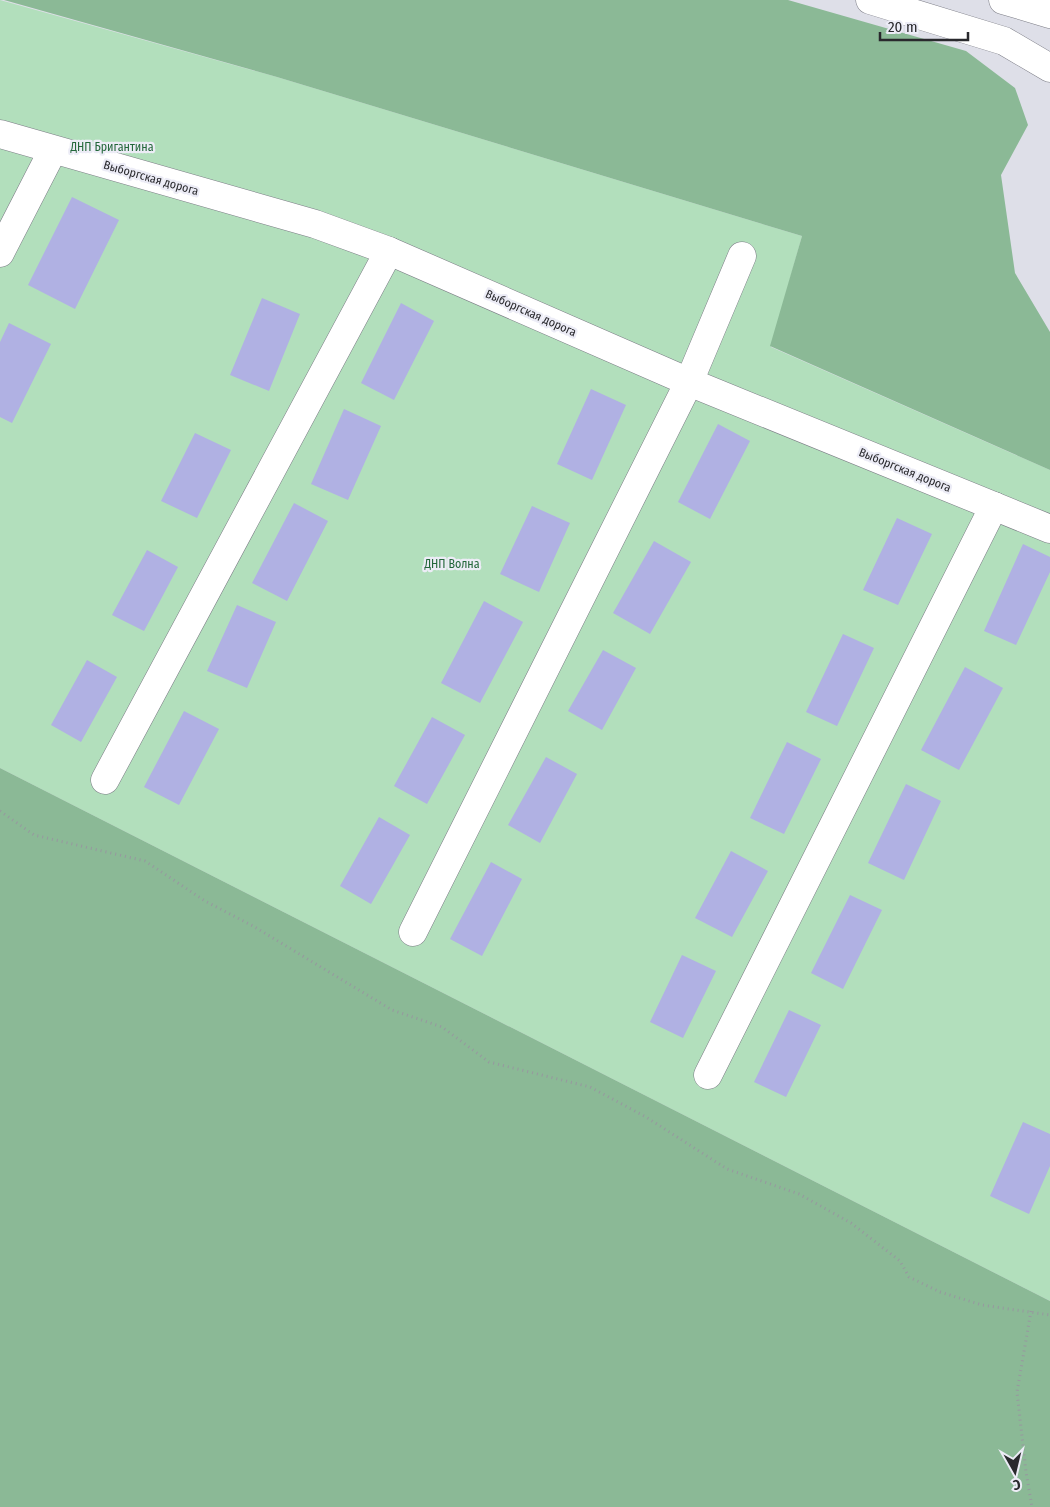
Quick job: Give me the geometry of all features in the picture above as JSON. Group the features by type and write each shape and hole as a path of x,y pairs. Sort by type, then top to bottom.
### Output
{"street":[{"path":"870,0 1004,41 1050,68"},
{"path":"1004,0 1050,14"},
{"name":"Выборгская дорога","path":"0,134 315,224 389,251 688,382 1050,529"},
{"path":"0,253 53,150"},
{"path":"105,780 389,251"},
{"path":"413,932 688,382 742,256"},
{"path":"708,1075 994,506"}],"path":[{"path":"0,811 34,835 145,861 204,901 253,926 392,1010 442,1027 489,1062 590,1087 646,1117 727,1169 799,1194 851,1223 900,1261 909,1276 932,1288 982,1305 1050,1315"},
{"path":"1031,1311 1017,1392 1032,1507"}],"green space":[{"name":"ДНП Волна","path":"0,0 277,77 802,236 771,347 1050,470 1050,1301 0,768"},
{"path":"4,0 788,0 966,51 1015,88 1028,125 1001,175 1015,273 1050,332 1050,470 770,346 802,236 277,77"},
{"path":"0,768 1050,1301 1050,1507 0,1507"}],"building":[{"path":"72,197 119,220 75,309 28,285"},
{"path":"262,298 300,314 269,391 230,375"},
{"path":"401,303 434,321 394,400 361,383"},
{"path":"9,323 51,344 12,423 0,417 0,342"},
{"path":"591,389 626,405 592,480 557,464"},
{"path":"344,409 381,426 348,500 311,484"},
{"path":"718,424 750,441 710,519 678,502"},
{"path":"195,433 231,450 197,518 161,501"},
{"path":"294,503 328,521 287,601 252,583"},
{"path":"532,506 570,523 539,592 500,574"},
{"path":"897,518 932,534 898,605 863,590"},
{"path":"654,541 691,562 650,634 613,613"},
{"path":"1023,544 1050,557 1050,572 1016,645 984,631"},
{"path":"147,550 178,567 144,631 112,615"},
{"path":"484,601 523,622 480,703 441,683"},
{"path":"237,605 276,622 247,688 207,671"},
{"path":"843,634 874,648 837,726 806,712"},
{"path":"603,650 636,668 602,730 568,711"},
{"path":"87,660 117,677 81,742 51,725"},
{"path":"965,667 1003,688 959,770 921,750"},
{"path":"184,711 219,729 179,805 144,787"},
{"path":"432,717 465,735 427,804 394,786"},
{"path":"787,742 821,759 784,834 750,818"},
{"path":"546,757 577,774 540,843 508,825"},
{"path":"906,784 941,801 904,880 868,863"},
{"path":"379,817 410,835 371,904 340,886"},
{"path":"731,851 768,871 732,937 695,918"},
{"path":"491,862 522,879 482,956 450,939"},
{"path":"850,895 882,910 843,989 811,973"},
{"path":"682,955 716,971 683,1038 650,1022"},
{"path":"789,1010 821,1025 786,1097 754,1082"},
{"path":"1023,1122 1050,1134 1050,1166 1029,1214 990,1196"}],"park label":[{"name":"ДНП Бригантина","path":"112,147"}]}
